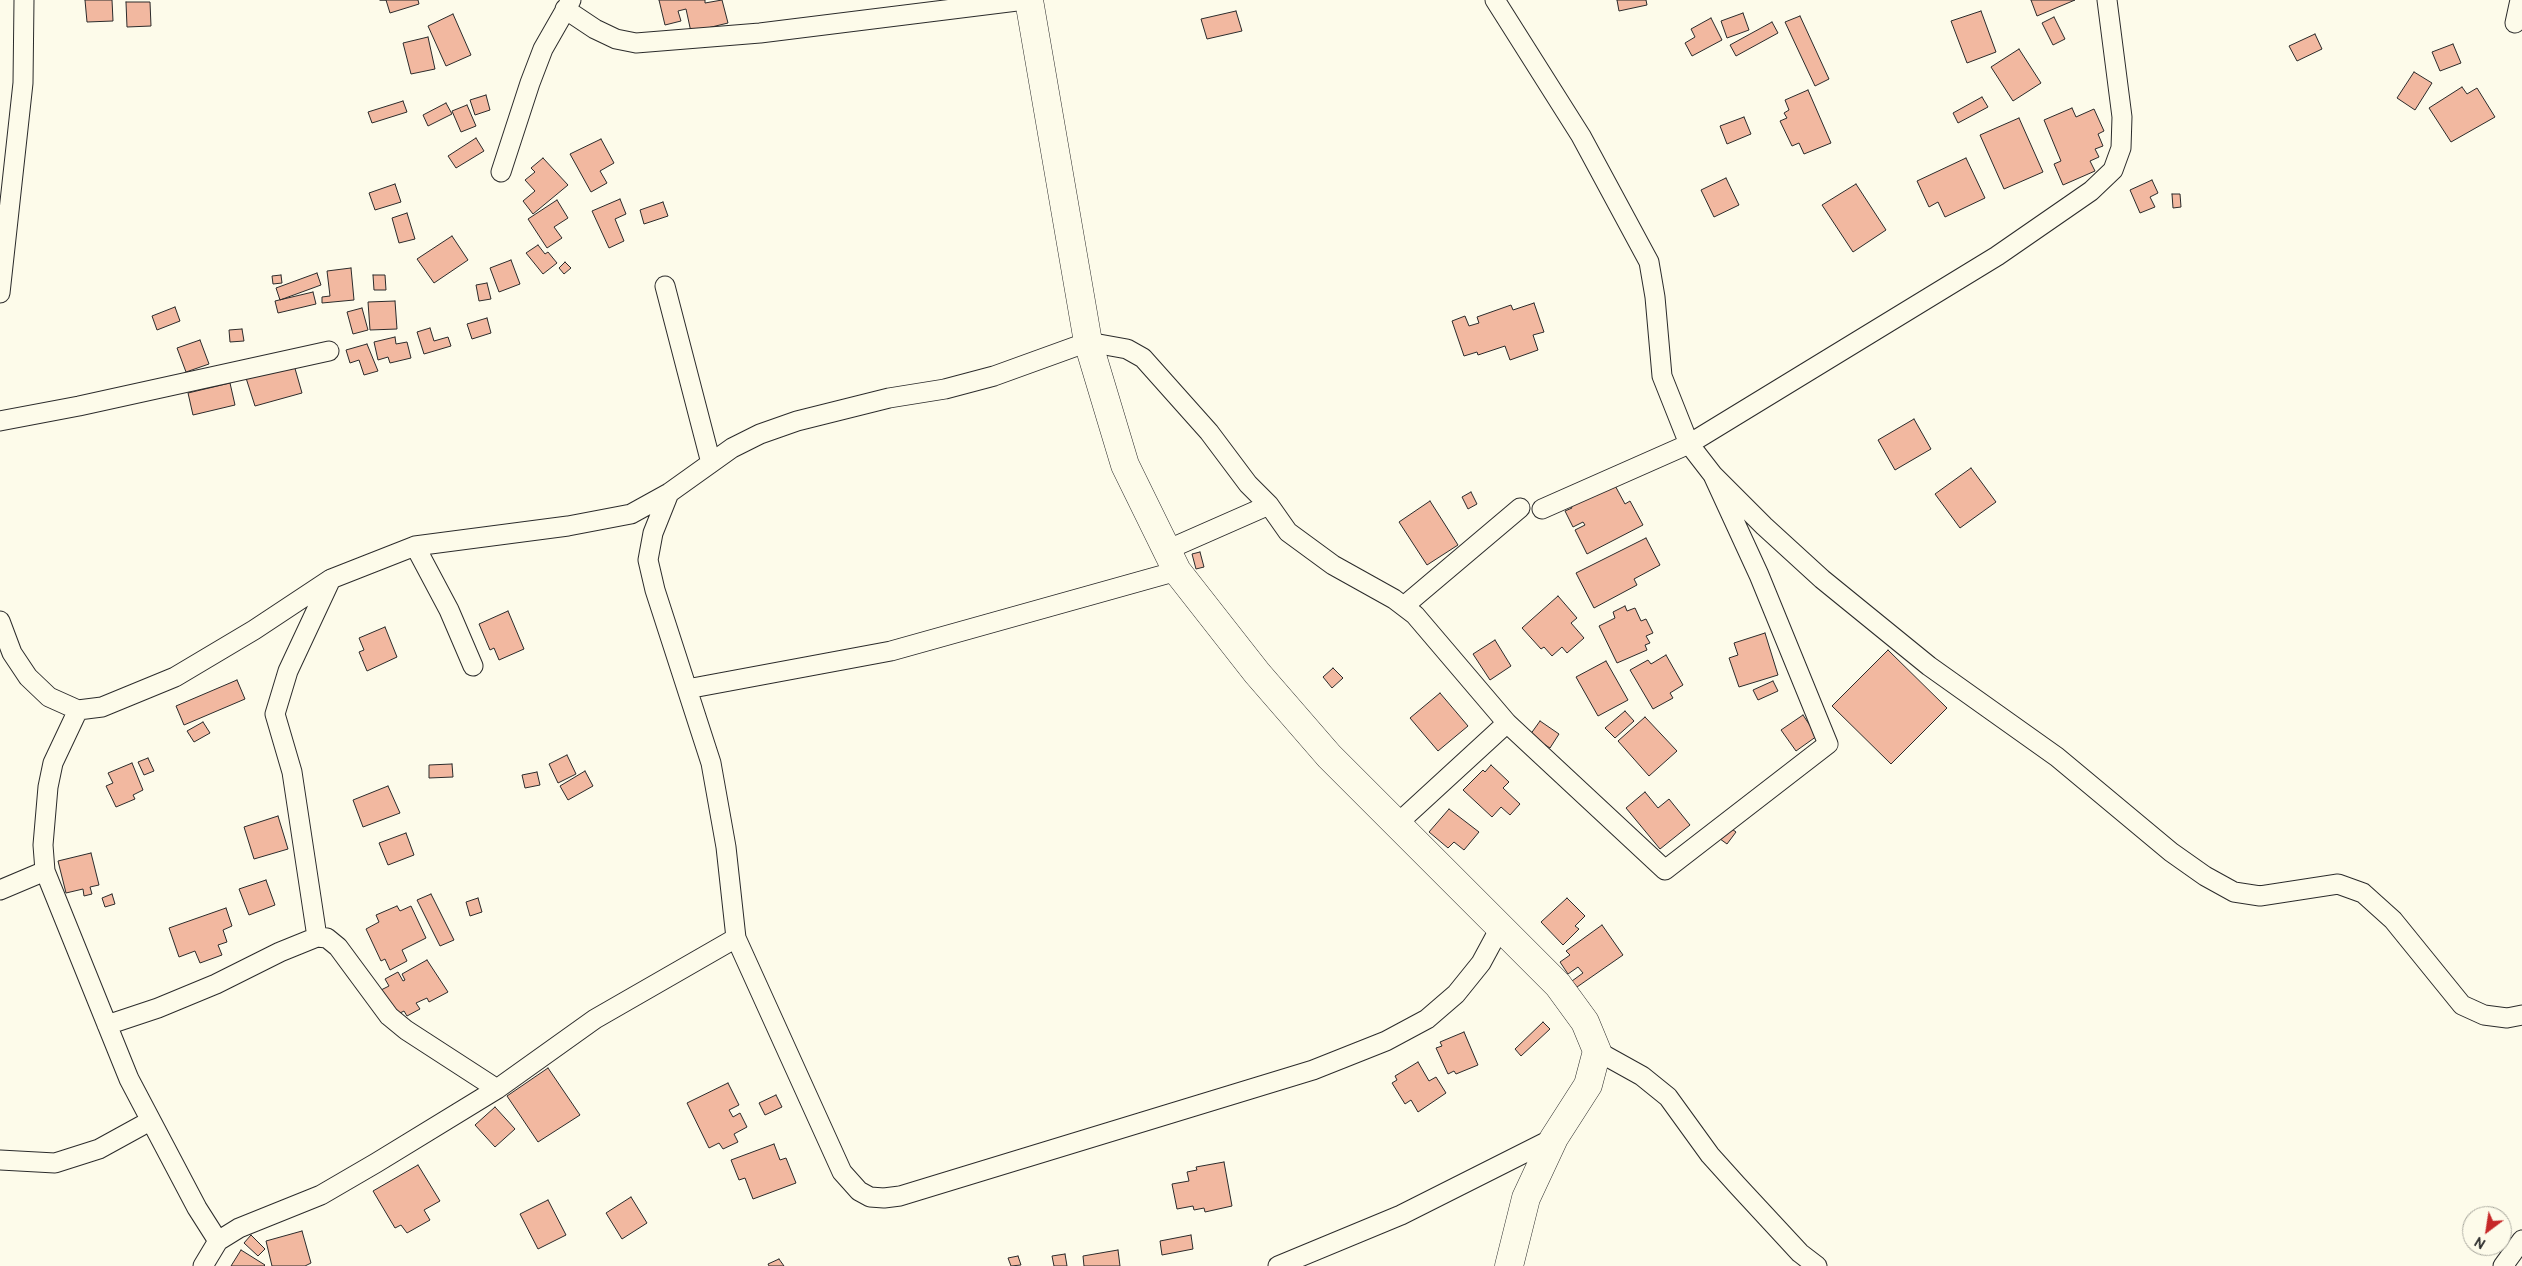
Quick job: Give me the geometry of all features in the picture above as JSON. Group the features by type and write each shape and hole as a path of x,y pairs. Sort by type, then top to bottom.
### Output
{"street":[{"path":"0,293 3,232 23,83 24,0"},
{"path":"501,172 536,66 568,4 616,39 636,43 760,33 1025,0"},
{"path":"1029,0 1088,342 1125,465 1173,560 1257,673 1329,756 1558,985 1585,1022 1597,1051 1588,1085 1554,1138 1526,1198 1509,1266"},
{"path":"1495,0 1581,136 1648,262 1655,297 1662,376 1688,444 1713,475 1764,526 1822,579 1929,666 2057,757 2170,852 2204,876 2234,892 2260,896 2338,884 2357,890 2375,902 2393,920 2462,1005 2484,1015 2507,1018 2522,1015"},
{"path":"1542,509 1688,444 1997,256 2091,191 2113,170 2122,148 2122,116 2107,0"},
{"path":"2515,23 2520,0"},
{"path":"665,286 711,463"},
{"path":"0,620 12,653 28,677 49,697 78,710 102,707 175,677 254,630 331,579 416,546 568,526 632,514 669,493 732,448 760,434 797,421 889,398 945,389 994,376 1088,342 1127,349 1142,358 1209,432 1248,484 1269,504 1288,532 1313,552 1404,606 1415,616 1507,723 1665,870 1828,744 1759,575 1713,475"},
{"path":"0,421 79,406 329,351"},
{"path":"669,493 653,533 648,560 655,590 711,763 726,847 736,938 842,1172 859,1191 870,1197 900,1196 1142,1124 1313,1070 1386,1041 1427,1019 1456,994 1481,963 1501,926"},
{"path":"688,689 891,651 1173,560 1269,504"},
{"path":"1404,606 1520,508"},
{"path":"416,546 450,610 473,666"},
{"path":"317,937 292,772 275,714 288,670 331,579"},
{"path":"78,710 53,763 48,787 43,845 45,871 129,1079 197,1208 218,1241"},
{"path":"1397,824 1507,723"},
{"path":"0,890 45,871"},
{"path":"107,1025 158,1008 216,984 280,952 317,937 327,938 338,947 389,1016 406,1030 497,1089"},
{"path":"203,1266 218,1241 239,1228 321,1195 497,1089 595,1019 736,938"},
{"path":"1597,1051 1642,1076 1668,1097 1710,1155 1800,1253 1817,1266"},
{"path":"0,1160 55,1163 99,1149 150,1121"},
{"path":"1278,1266 1409,1211 1554,1138"},
{"path":"2503,1266 2522,1240"}],"building":[{"path":"85,0 112,0 113,21 87,22"},
{"path":"386,0 418,0 419,4 390,13"},
{"path":"659,0 705,0 705,3 722,0 728,23 691,32 686,9 678,11 681,21 665,25"},
{"path":"1617,0 1646,0 1647,5 1619,11"},
{"path":"2031,0 2075,0 2037,16"},
{"path":"126,2 150,2 151,26 127,27"},
{"path":"1236,11 1242,31 1207,39 1201,19"},
{"path":"1981,11 1996,52 1967,63 1951,21"},
{"path":"1743,13 1749,30 1727,38 1721,21"},
{"path":"453,14 471,55 446,66 428,26"},
{"path":"1800,16 1829,79 1815,86 1785,22"},
{"path":"2054,17 2065,39 2053,45 2042,23"},
{"path":"1711,18 1722,40 1692,56 1685,43 1695,37 1691,29"},
{"path":"1772,22 1778,33 1736,56 1730,45"},
{"path":"2315,34 2322,49 2297,61 2289,46"},
{"path":"428,37 435,69 411,74 403,43"},
{"path":"2453,44 2461,63 2440,71 2432,52"},
{"path":"2019,49 2041,83 2013,101 1991,67"},
{"path":"2414,72 2432,83 2415,110 2397,98"},
{"path":"2462,87 2467,94 2477,88 2495,117 2451,142 2429,108"},
{"path":"1808,90 1831,143 1804,154 1799,143 1792,146 1780,121 1787,118 1784,113 1789,110 1785,100"},
{"path":"486,95 490,110 475,115 470,100"},
{"path":"1982,97 1988,107 1958,123 1953,113"},
{"path":"403,101 407,112 372,123 368,112"},
{"path":"446,103 452,114 428,126 423,115"},
{"path":"467,105 476,126 461,132 452,111"},
{"path":"2072,108 2076,117 2094,109 2104,131 2098,134 2103,146 2095,149 2099,157 2090,161 2095,171 2063,185 2054,164 2061,161 2044,120"},
{"path":"1744,117 1751,134 1727,144 1720,126"},
{"path":"2019,118 2043,172 2004,189 1980,135"},
{"path":"476,138 484,151 456,168 448,156"},
{"path":"601,139 614,163 600,171 607,183 591,192 570,154"},
{"path":"543,158 568,185 533,214 523,201 535,191 525,180 535,172 531,168"},
{"path":"1966,158 1985,198 1945,217 1938,202 1929,207 1917,181"},
{"path":"1726,178 1739,205 1714,217 1701,190"},
{"path":"2152,180 2158,193 2150,197 2155,207 2140,213 2130,190"},
{"path":"395,184 401,202 375,210 369,193"},
{"path":"1856,184 1886,230 1853,252 1822,205"},
{"path":"2172,194 2180,194 2181,207 2173,208"},
{"path":"620,199 626,214 615,219 624,241 609,248 592,211"},
{"path":"557,200 568,218 554,227 562,238 547,248 528,219"},
{"path":"663,202 668,216 644,224 640,210"},
{"path":"407,213 415,239 399,243 392,218"},
{"path":"452,236 468,260 434,283 417,259"},
{"path":"538,245 545,254 548,252 557,263 543,274 526,253"},
{"path":"511,260 520,284 499,292 490,268"},
{"path":"565,262 571,268 564,274 559,268"},
{"path":"351,268 354,300 322,303 322,297 330,296 327,271"},
{"path":"317,273 321,285 280,300 276,288"},
{"path":"281,275 282,283 273,284 272,276"},
{"path":"373,275 385,275 386,290 374,290"},
{"path":"487,283 491,299 479,301 476,285"},
{"path":"313,292 316,304 278,313 275,301"},
{"path":"395,301 397,329 370,330 368,302"},
{"path":"1534,303 1544,332 1533,335 1538,350 1510,360 1505,346 1478,355 1477,352 1464,356 1452,321 1465,316 1469,326 1479,323 1477,317 1511,305 1513,310"},
{"path":"175,307 180,321 157,330 152,316"},
{"path":"362,308 368,330 353,334 347,312"},
{"path":"487,318 491,333 472,339 467,324"},
{"path":"430,328 434,341 448,337 451,346 424,354 417,332"},
{"path":"242,329 244,341 230,342 229,330"},
{"path":"395,337 396,344 407,342 411,358 390,363 388,357 378,360 374,342"},
{"path":"200,340 209,364 186,372 177,348"},
{"path":"367,344 378,371 364,375 359,360 350,363 346,350"},
{"path":"294,365 302,393 255,406 246,378"},
{"path":"230,383 235,405 193,415 188,393"},
{"path":"1914,419 1931,449 1895,470 1878,440"},
{"path":"1971,468 1996,502 1960,528 1935,494"},
{"path":"1612,480 1625,504 1630,501 1643,525 1587,554 1575,530 1585,525 1583,522 1573,527 1565,511 1572,508 1566,497"},
{"path":"1471,492 1477,504 1468,509 1462,497"},
{"path":"1430,501 1458,545 1427,565 1399,522"},
{"path":"1646,538 1660,565 1634,579 1637,585 1594,608 1576,573"},
{"path":"1200,552 1204,567 1196,569 1192,554"},
{"path":"1558,596 1577,618 1571,623 1584,638 1567,653 1562,647 1552,656 1544,647 1541,649 1522,628"},
{"path":"1625,606 1627,611 1635,608 1641,621 1646,619 1653,633 1646,636 1650,643 1645,645 1647,650 1617,663 1599,626 1615,618 1613,612"},
{"path":"508,611 524,649 499,660 494,648 490,650 479,624"},
{"path":"385,627 397,657 367,671 359,652 364,650 359,638"},
{"path":"1765,633 1778,675 1739,687 1729,658 1738,655 1734,643"},
{"path":"1495,640 1511,666 1490,680 1473,654"},
{"path":"1888,650 1947,708 1891,764 1832,706"},
{"path":"1666,655 1683,685 1670,693 1673,698 1653,709 1630,670 1648,660 1651,664"},
{"path":"1606,661 1628,700 1598,716 1576,677"},
{"path":"1333,668 1343,678 1332,688 1323,677"},
{"path":"237,680 245,699 184,725 176,706"},
{"path":"1773,681 1778,691 1758,700 1753,690"},
{"path":"1440,693 1468,726 1438,751 1410,718"},
{"path":"1625,711 1634,721 1615,738 1605,728"},
{"path":"1803,715 1817,736 1796,751 1781,730"},
{"path":"1645,717 1677,751 1649,776 1618,741"},
{"path":"1540,721 1559,734 1550,748 1530,735"},
{"path":"203,722 210,733 194,742 187,731"},
{"path":"567,755 576,774 558,783 549,764"},
{"path":"148,758 154,771 144,775 138,762"},
{"path":"132,763 143,790 133,795 135,799 116,807 106,786 113,783 108,773"},
{"path":"452,764 453,777 429,778 429,765"},
{"path":"1491,765 1509,782 1503,788 1520,804 1510,815 1501,807 1492,817 1463,790 1483,770 1485,772"},
{"path":"585,771 593,786 568,800 560,786"},
{"path":"537,772 540,785 525,788 522,775"},
{"path":"388,786 400,813 363,827 353,800"},
{"path":"1645,792 1658,808 1669,799 1690,825 1660,849 1626,808"},
{"path":"1449,809 1479,832 1464,850 1454,842 1448,848 1429,832"},
{"path":"278,816 288,849 254,859 244,827"},
{"path":"1725,824 1736,832 1727,844 1716,836"},
{"path":"406,833 414,855 388,865 379,843"},
{"path":"91,853 99,885 90,887 92,894 84,896 83,889 66,893 58,861"},
{"path":"266,880 275,905 249,915 239,889"},
{"path":"112,894 115,904 105,907 102,898"},
{"path":"431,894 454,940 440,946 417,900"},
{"path":"478,898 482,912 470,916 466,902"},
{"path":"1567,898 1585,916 1575,926 1579,929 1563,945 1541,922"},
{"path":"397,906 400,911 411,906 426,938 402,950 407,961 390,970 385,959 381,961 366,929 379,922 376,915"},
{"path":"226,908 232,926 223,930 227,942 218,945 222,955 200,963 195,951 179,957 169,928"},
{"path":"1602,925 1623,955 1577,987 1572,981 1583,973 1578,967 1568,974 1560,962 1570,955 1566,951"},
{"path":"427,960 448,992 429,1002 427,998 416,1003 420,1009 407,1016 404,1011 396,1015 381,990 389,986 385,979 398,972 403,981 405,980 402,974"},
{"path":"1543,1022 1550,1029 1521,1056 1515,1049"},
{"path":"1464,1032 1478,1065 1456,1074 1454,1071 1448,1074 1436,1048 1442,1046 1440,1042"},
{"path":"1418,1062 1429,1081 1436,1077 1446,1093 1418,1112 1411,1100 1405,1104 1392,1083 1397,1080 1395,1076"},
{"path":"548,1068 580,1115 538,1142 507,1096"},
{"path":"728,1083 739,1105 729,1110 733,1117 740,1113 747,1127 734,1134 738,1142 723,1149 719,1143 709,1148 687,1103"},
{"path":"776,1095 782,1107 765,1115 759,1103"},
{"path":"495,1107 515,1129 495,1147 475,1125"},
{"path":"774,1144 780,1160 786,1158 796,1183 753,1199 745,1178 739,1180 731,1160"},
{"path":"1224,1162 1232,1206 1205,1212 1204,1208 1194,1210 1193,1206 1177,1209 1172,1184 1189,1181 1187,1172 1197,1170 1196,1167"},
{"path":"418,1165 440,1201 424,1210 430,1220 407,1233 401,1225 395,1228 373,1191"},
{"path":"631,1197 647,1223 622,1239 606,1213"},
{"path":"548,1200 566,1235 538,1249 520,1214"},
{"path":"302,1231 311,1263 305,1266 272,1266 266,1241"},
{"path":"251,1235 265,1249 258,1256 244,1243"},
{"path":"1191,1235 1193,1249 1162,1255 1160,1241"},
{"path":"241,1250 265,1265 231,1266"},
{"path":"1118,1250 1120,1266 1084,1266 1083,1256"},
{"path":"1065,1254 1067,1266 1054,1266 1052,1256"},
{"path":"1018,1256 1021,1265 1011,1266 1008,1258"},
{"path":"779,1259 784,1266 769,1266 768,1264"}]}
